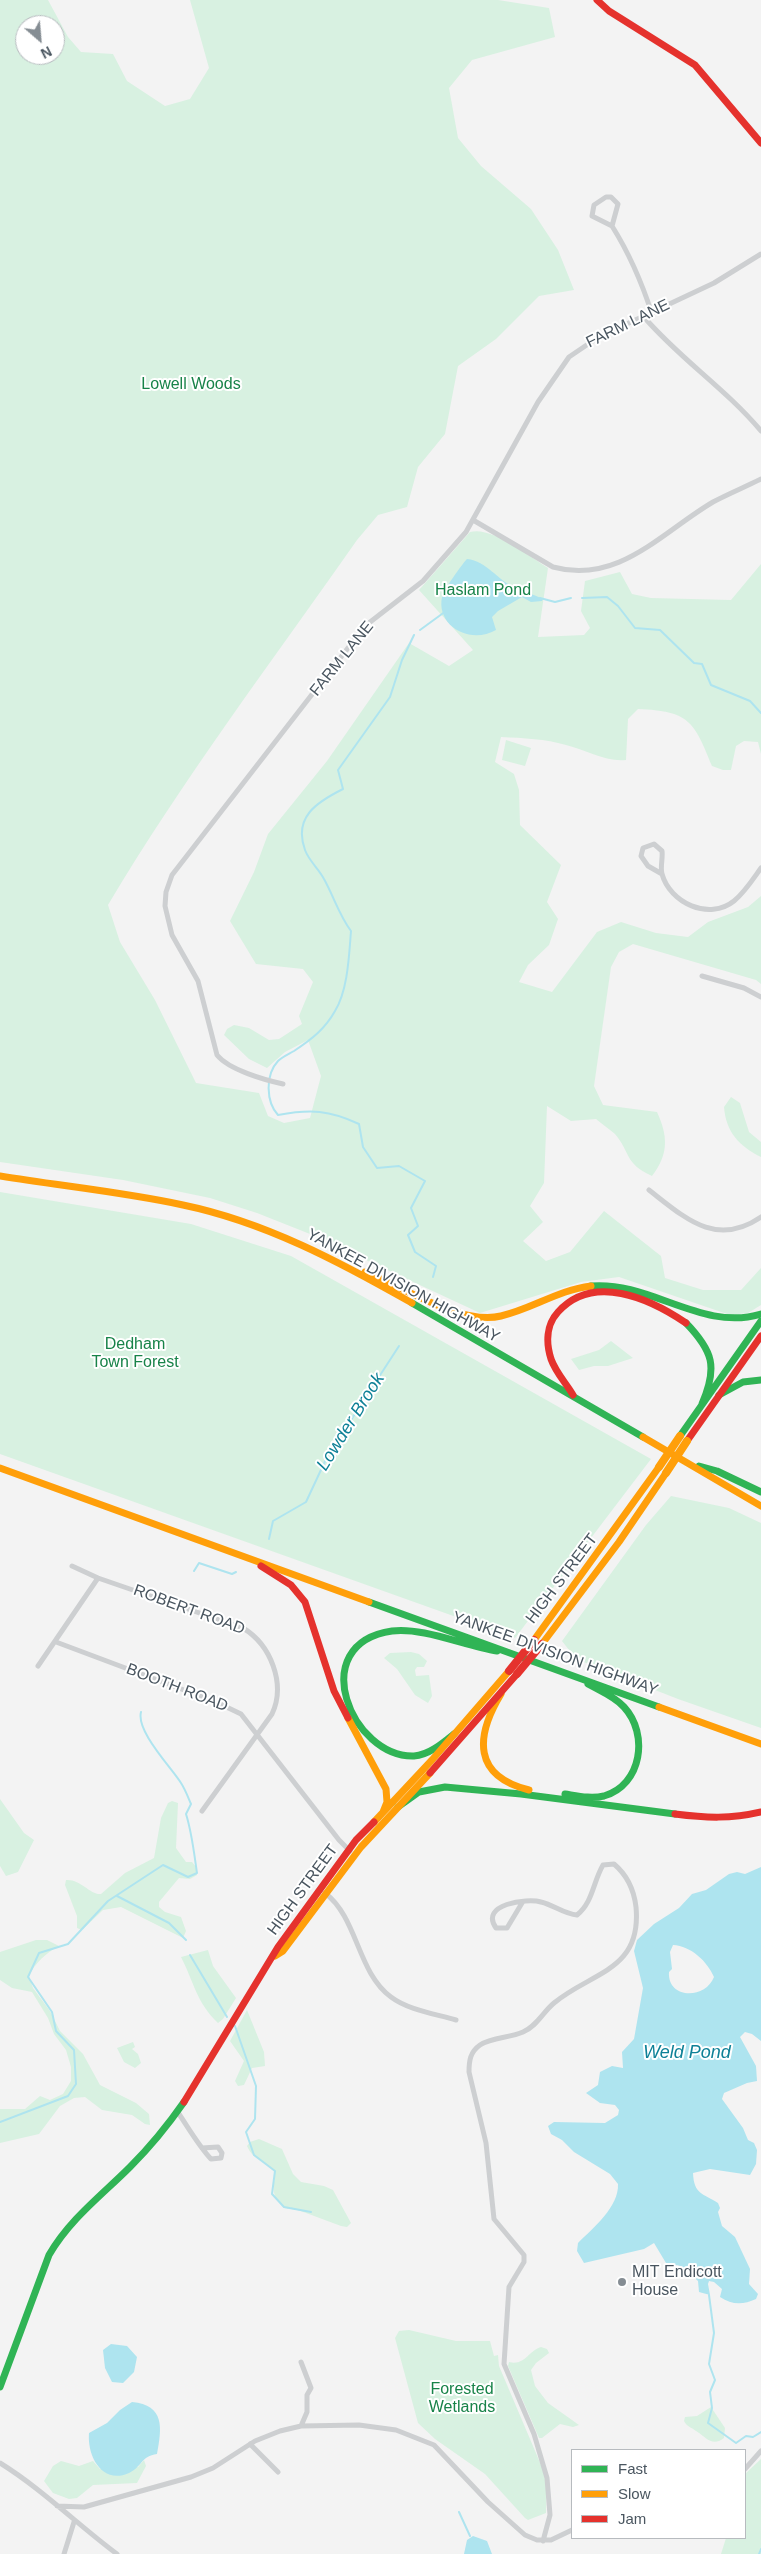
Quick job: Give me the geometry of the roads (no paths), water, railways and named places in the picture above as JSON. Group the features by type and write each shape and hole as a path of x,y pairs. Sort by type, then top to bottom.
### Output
{"main road":[{"path":"597,0 609,11 695,65 761,143"},
{"name":"YANKEE DIVISION HIGHWAY","path":"0,1176 144,1197 203,1210 270,1232 343,1265 575,1397 761,1506"},
{"path":"343,1265 381,1277 463,1314 483,1318 503,1316 565,1291 602,1285 639,1290 724,1319 741,1320 761,1314"},
{"path":"575,1397 556,1369 549,1353 550,1325 558,1311 570,1299 589,1293 611,1292 640,1298 661,1307 678,1317 700,1338 709,1354 712,1371 710,1386 702,1404"},
{"name":"HIGH STREET","path":"0,2387 59,2236 81,2210 142,2156 208,2064 244,2002 275,1957 283,1951 351,1852 383,1812 454,1734 534,1640 612,1536 761,1321"},
{"name":"HIGH STREET","path":"351,1852 398,1808 501,1694 542,1644 616,1546 761,1336"},
{"path":"719,1395 743,1382 761,1380"},
{"path":"687,1463 716,1471 761,1492"},
{"name":"YANKEE DIVISION HIGHWAY","path":"0,1468 761,1744"},
{"path":"248,1558 291,1585 305,1602 334,1691 386,1789 387,1802 383,1812"},
{"path":"454,1734 434,1749 416,1756 401,1755 380,1745 357,1719 345,1697 342,1676 350,1653 367,1638 394,1631 409,1632 480,1649 512,1653"},
{"path":"501,1694 487,1716 483,1734 486,1758 499,1778 508,1784 523,1789 587,1797 605,1795 620,1788 632,1774 639,1754 639,1734 631,1715 622,1705 575,1675"},
{"path":"398,1808 419,1792 438,1787 522,1794 705,1819 736,1818 761,1812"}],"street":[{"path":"612,226 618,204 611,197 606,197 594,205 592,216 612,226 622,242 645,291 652,314"},
{"name":"FARM LANE","path":"283,1084 265,1080 223,1062 217,1056 198,981 172,935 165,906 168,883 180,863 365,626 423,581 474,520 534,410 569,357 597,338 652,314 728,275 761,254"},
{"path":"644,318 657,333 736,404 761,431"},
{"path":"474,520 553,567 568,571 594,571 637,554 713,502 761,479"},
{"path":"662,874 662,851 654,844 642,848 641,856 643,860 662,874 676,898 700,908 714,909 733,902 761,868"},
{"path":"702,976 744,988 761,997"},
{"path":"649,1190 686,1219 707,1228 730,1230 744,1226 761,1217"},
{"name":"ROBERT ROAD","path":"72,1566 98,1578 243,1628 262,1643 275,1676 278,1694 272,1714 202,1811"},
{"path":"38,1666 98,1578"},
{"name":"BOOTH ROAD","path":"56,1642 231,1708 241,1714 351,1852"},
{"path":"522,1903 507,1928 496,1928 492,1923 492,1915 496,1908 504,1904 533,1900 543,1902 570,1915 578,1915 590,1901 594,1883 603,1865 614,1864 622,1870 632,1888 637,1922 633,1940 627,1951 608,1970 553,2003 532,2026 523,2032 480,2045 469,2060 469,2072 486,2143 494,2219 524,2255 524,2262 509,2287 504,2364 534,2434 545,2470 550,2498 550,2515 543,2541"},
{"path":"323,1891 338,1906 374,1978 384,1991 398,2001 456,2020"},
{"path":"176,2110 202,2148"},
{"path":"301,2362 311,2388 307,2395 307,2412 301,2426"},
{"path":"57,2506 84,2507 191,2477 220,2464 269,2434 301,2426 374,2426 396,2430 425,2440 445,2455 510,2523 525,2535 543,2541 556,2538 571,2530"},
{"path":"250,2444 278,2472"},
{"path":"746,2469 761,2451"},
{"path":"0,2463 57,2506 74,2522 118,2554"},
{"path":"64,2554 74,2522"}],"water":[{"path":"467,559 480,563 508,584 543,599 542,601 531,602 522,597 498,611 492,617 496,630 486,634 466,634 457,630 444,616 442,597 457,571"},
{"name":"Weld Pond","path":"761,1867 761,2041 752,2034 745,2032 740,2037 756,2066 757,2081 747,2083 724,2093 722,2099 743,2128 748,2140 754,2143 757,2150 756,2164 750,2175 710,2169 693,2173 697,2190 718,2203 720,2208 718,2212 722,2226 735,2237 750,2269 749,2284 758,2294 756,2299 738,2303 729,2302 720,2297 722,2289 714,2282 709,2281 708,2284 710,2295 699,2292 698,2281 683,2267 677,2265 671,2267 666,2263 654,2243 644,2249 584,2263 577,2251 578,2243 598,2224 610,2209 617,2193 618,2184 610,2174 574,2152 562,2140 551,2134 548,2126 554,2122 605,2123 618,2115 619,2110 615,2105 600,2103 586,2093 598,2085 600,2072 612,2066 623,2068 622,2052 634,2039 643,1988 634,1951 637,1940 654,1924 679,1908 692,1894 706,1890 729,1874 737,1872 745,1874","holes":["673,1945 680,1946 698,1955 711,1971 714,1977 703,1990 695,1993 680,1992 670,1981 669,1972 672,1969 670,1952"]},
{"path":"111,2344 127,2346 137,2357 134,2372 123,2383 112,2382 105,2368 103,2350"},
{"path":"132,2402 151,2408 159,2419 160,2435 157,2454 145,2459 137,2468 129,2473 119,2476 111,2475 104,2472 94,2459 89,2442 89,2433 107,2423 120,2410"},
{"path":"473,2536 487,2541 492,2554 464,2554 467,2540"}],"waterway":[{"name":"Lowder Brook","path":"582,598 607,597 618,606 635,628 660,630 694,663 702,664 711,685 750,701 761,713"},
{"name":"Lowder Brook","path":"540,598 555,602 571,598"},
{"name":"Lowder Brook","path":"420,630 446,611"},
{"name":"Lowder Brook","path":"414,635 402,660 390,697 338,770 343,789 316,805 305,820 302,828 305,850 324,879 343,919 351,931 347,972 343,993 331,1017 312,1038 278,1061 274,1067 269,1081 269,1096 278,1115 320,1112 329,1113 359,1124 363,1147 377,1168 399,1166 425,1181 411,1208 418,1226 408,1235 415,1252 436,1266 433,1277"},
{"name":"Lowder Brook","path":"269,1539 273,1521 306,1502 327,1457 399,1346"},
{"name":"Lowder Brook","path":"194,1571 199,1563 232,1574 236,1572"},
{"name":"Lowder Brook","path":"0,2122 68,2096 76,2084 74,2050 56,2031 52,2012 28,1977 39,1953 68,1944 108,1901 163,1865 188,1877 197,1873 186,1814 191,1804 181,1783 155,1748 144,1729 141,1712"},
{"path":"117,1896 169,1923 186,1940"},
{"path":"190,1955 227,2017"},
{"path":"235,2026 256,2086 255,2119 246,2132 254,2155 275,2171 272,2194 284,2207 311,2212"},
{"path":"709,2295 714,2333 709,2364 715,2380 710,2392 712,2408 708,2423 736,2443 746,2436 753,2437 761,2432"},
{"path":"459,2512 470,2536"},
{"path":"759,2554 761,2549"}],"place":[{"name":"MIT Endicott House","path":"622,2282"}],"park label":[{"name":"Lowell Woods","path":"191,385"},
{"name":"Haslam Pond","path":"483,591"},
{"name":"Dedham Town Forest","path":"135,1354"},
{"name":"Forested Wetlands","path":"462,2399"}]}
